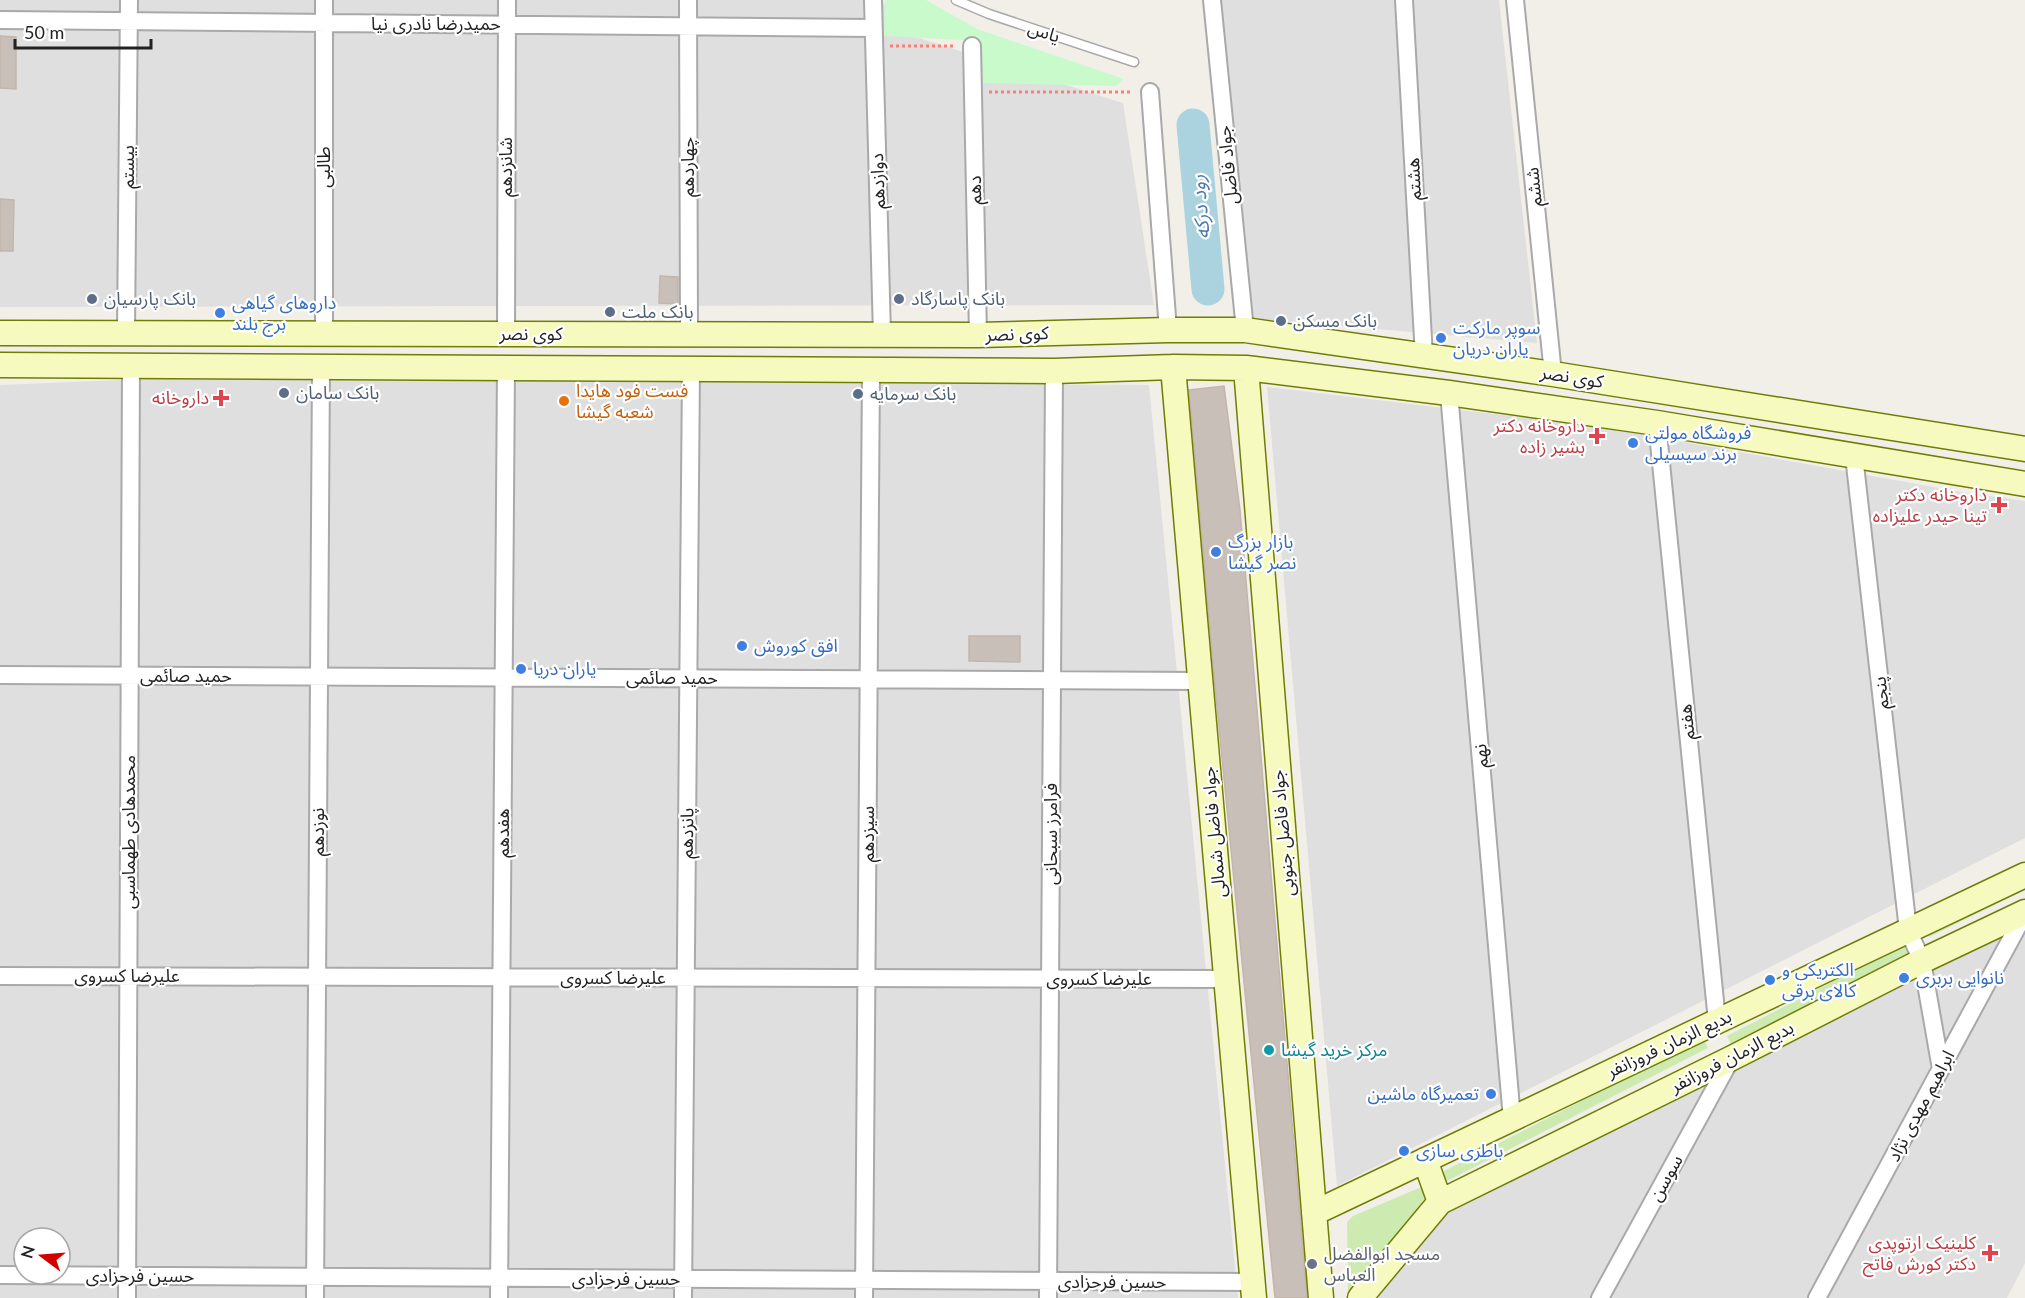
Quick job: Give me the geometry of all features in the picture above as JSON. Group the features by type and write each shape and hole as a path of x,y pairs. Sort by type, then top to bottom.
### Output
{"main road":[{"name":"کوی نصر","path":"0,333 978,335 1245,330 1553,374 2025,449"},
{"name":"کوی نصر","path":"0,365 1054,371 1173,367 1246,368 1449,393 1657,423 2025,484"},
{"name":"جواد فاضل شمالی","path":"1173,367 1254,1290"},
{"name":"جواد فاضل جنوبی","path":"1246,368 1321,1298"},
{"name":"بدیع‌ الزمان فروزانفر","path":"1314,1213 2025,875"},
{"name":"بدیع الزمان فروزانفر","path":"1440,1202 1922,961 2025,912"},
{"path":"1717,1021 1732,1058"},
{"path":"1359,1298 1440,1202 1425,1160"}],"street":[{"name":"بیستم","path":"126,334 129,0"},
{"name":"طالبی","path":"324,0 324,334"},
{"name":"شانزدهم","path":"506,334 507,0"},
{"name":"چهاردهم","path":"688,0 689,334"},
{"name":"دوازدهم","path":"873,0 882,335"},
{"name":"جواد فاضل","path":"1212,0 1245,330"},
{"name":"هشتم","path":"1404,0 1424,357"},
{"name":"ششم","path":"1515,0 1553,374"},
{"name":"حمیدرضا نادری نیا","path":"0,20 873,28"},
{"name":"دهم","path":"972,46 978,335"},
{"path":"1150,92 1168,330"},
{"name":"محمدهادی طهماسبی","path":"127,1298 131,366"},
{"name":"نوزدهم","path":"315,1298 321,367"},
{"name":"هفدهم","path":"499,1298 506,368"},
{"name":"پانزدهم","path":"683,1298 691,369"},
{"name":"سیزدهم","path":"864,1298 871,369"},
{"name":"فرامرز سبحانی","path":"1048,1290 1054,371"},
{"name":"نهم","path":"1449,393 1512,1119"},
{"name":"هفتم","path":"1657,423 1717,1021"},
{"name":"پنجم","path":"1854,456 1908,930 1922,961 1941,1069"},
{"name":"حمید صائمی","path":"0,675 1200,681"},
{"name":"ابراهیم مهدی نژاد","path":"1817,1298 2025,912"},
{"name":"علیرضا کسروی","path":"0,976 1227,980"},
{"name":"سوسن","path":"1600,1298 1732,1058"},
{"name":"حسین فرحزادی","path":"0,1275 864,1280 1048,1290 1254,1290"}],"lane":[{"name":"یاس","path":"956,0 989,14 1134,62"}],"path":[{"path":"874,46 972,46"},
{"path":"972,92 1150,92"}],"shaded area":[{"path":"0,0 882,0 897,31 1123,103 1154,305 0,307"},
{"path":"1220,0 1499,0 1537,343 1250,318"},
{"path":"145,379 1149,385 1238,1298 0,1298 0,385"},
{"path":"1267,387 1595,426 1956,491 2025,501 2025,838 1337,1186"},
{"path":"2025,918 2025,1263 2007,1298 1378,1298 1418,1218 1578,1149"}],"green space":[{"path":"885,0 926,0 977,29 1124,79 1116,86 983,83 981,41 884,36"},
{"path":"2025,877 2025,890 1929,937 1925,926"},
{"path":"1904,945 1909,955 1732,1046 1727,1036"},
{"path":"1704,1039 1708,1048 1447,1181 1442,1172"},
{"path":"1426,1185 1430,1190 1355,1297 1348,1293 1347,1222 1353,1216"}],"building":[{"path":"0,36 16,37 16,89 0,88"},
{"path":"0,199 14,200 13,251 0,251"},
{"path":"660,276 678,277 678,304 659,303"},
{"name":"مرکز خرید گیشا","path":"1224,386 1240,510 1307,1298 1275,1298 1214,676 1189,390"},
{"path":"969,636 1020,636 1020,662 969,661"}],"waterway":[{"name":"رود درکه","path":"1193,125 1208,289"}],"place":[{"name":"بانک پارسیان","path":"92,299"},
{"name":"بانک پاسارگاد","path":"899,299"},
{"name":"بانک ملت","path":"610,312"},
{"name":"داروهای گیاهی برج بلند","path":"220,313"},
{"name":"بانک مسکن","path":"1281,321"},
{"name":"سوپر مارکت یاران دریان","path":"1441,338"},
{"name":"بانک سامان","path":"284,393"},
{"name":"بانک سرمایه","path":"858,394"},
{"name":"داروخانه","path":"221,398"},
{"name":"فست فود هایدا شعبه گیشا","path":"564,401"},
{"name":"داروخانه دکتر بشیر زاده","path":"1597,436"},
{"name":"فروشگاه مولتی برند سیسیلی","path":"1633,443"},
{"name":"داروخانه دکتر تینا حیدر علیزاده","path":"1999,505"},
{"name":"بازار بزرگ نصر گیشا","path":"1216,552"},
{"name":"افق کوروش","path":"742,646"},
{"name":"یاران دریا","path":"521,669"},
{"name":"نانوایی بربری","path":"1904,978"},
{"name":"الکتریکی و کالای برقی","path":"1770,980"},
{"name":"مرکز خرید گیشا","path":"1269,1050"},
{"name":"تعمیرگاه ماشین","path":"1491,1094"},
{"name":"باطری سازی","path":"1404,1151"},
{"name":"کلینیک ارتوپدی دکتر کورش فاتح","path":"1990,1253"},
{"name":"مسجد ابوالفضل العباس","path":"1312,1264"}]}
